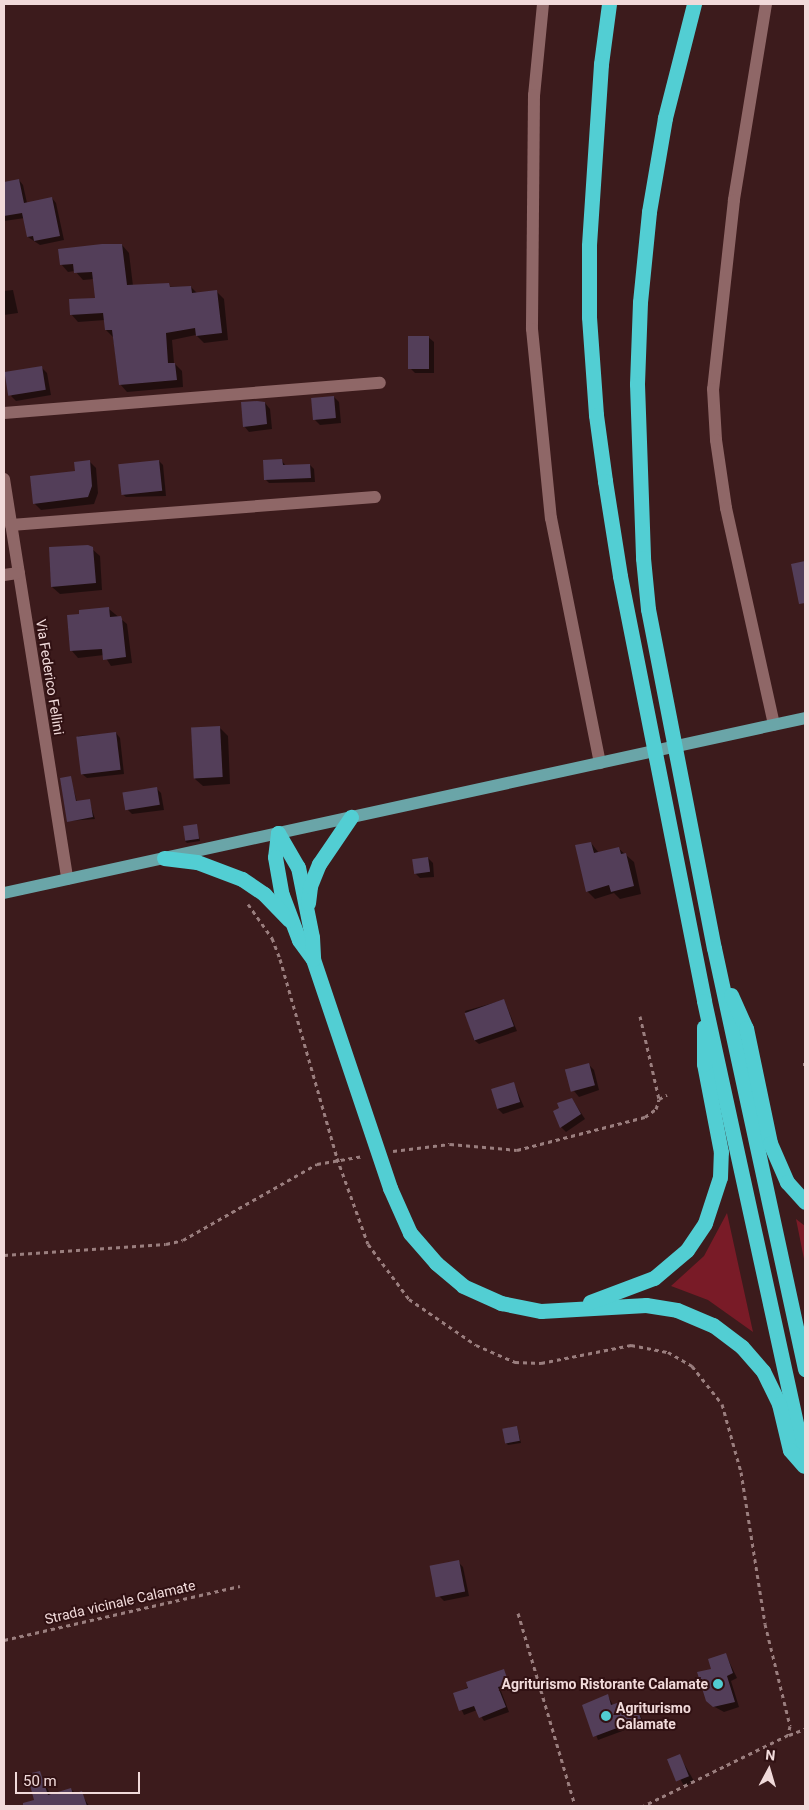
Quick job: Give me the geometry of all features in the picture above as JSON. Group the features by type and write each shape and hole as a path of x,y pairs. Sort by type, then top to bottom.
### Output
{"highway":[{"path":"609,4 594,145 589,316 605,481 620,576 670,821 704,1001 805,1463"},
{"path":"694,4 665,118 649,212 637,375 643,558 648,609 688,816 805,1369"},
{"path":"307,912 310,886 319,864 351,817"},
{"path":"278,833 298,867 307,912 313,959"},
{"path":"278,833 277,877 293,924 313,959 390,1188 410,1233 436,1263 463,1286 501,1304 541,1311 646,1305 677,1310 713,1325 742,1347 763,1371 780,1404 790,1450 805,1467"},
{"path":"164,858 197,862 242,879 264,894 293,924"},
{"path":"718,963 746,1028 770,1143 787,1182 805,1202"},
{"path":"570,1309 627,1291 654,1278 686,1250 705,1223 720,1177 721,1152 704,1064 704,1001"}],"main road":[{"path":"4,893 805,718"}],"street":[{"path":"543,4 534,94 532,329 551,518 600,763"},
{"path":"766,4 734,200 714,389 716,440 726,508 774,725"},
{"path":"4,413 380,383"},
{"name":"Via Federico Fellini","path":"4,479 67,879"},
{"path":"11,525 375,497"},
{"path":"4,575 19,573"}],"path":[{"path":"246,901 260,918 280,959 337,1158 368,1244 409,1299 450,1330 496,1356 516,1362 541,1363 631,1345 648,1346 668,1352 692,1366 711,1386 730,1426 740,1472 765,1624 791,1719 788,1735"},
{"path":"393,1151 450,1144 517,1150 645,1117 656,1109 659,1099 640,1016"},
{"path":"659,1099 667,1095"},
{"path":"4,1255 166,1244 183,1240 317,1164 337,1158 363,1156"},
{"name":"Strada vicinale Calamate","path":"4,1640 240,1586"},
{"path":"518,1613 575,1806"},
{"path":"643,1806 788,1735 805,1729"}],"shaded area":[{"path":"727,1213 753,1332 708,1300 671,1286 704,1256"},
{"path":"796,1219 805,1226 805,1264"}],"building":[{"path":"19,179 24,203 52,197 60,236 34,241 33,236 27,237 22,213 4,216 4,182"},
{"path":"102,244 122,244 127,285 169,283 170,287 191,286 192,293 217,290 222,333 196,336 195,328 166,333 168,363 175,363 177,380 119,385 112,330 105,330 103,313 70,315 69,299 95,298 92,272 74,273 73,264 60,265 58,249"},
{"path":"408,336 429,336 429,369 408,369"},
{"path":"42,366 46,390 8,396 4,372"},
{"path":"334,396 336,418 313,420 311,398"},
{"path":"241,402 265,402 267,424 243,427"},
{"path":"282,459 283,465 310,464 311,478 264,480 263,460"},
{"path":"90,460 92,486 88,497 33,504 30,476 75,471 74,462"},
{"path":"159,460 162,491 121,495 118,464"},
{"path":"88,545 93,547 96,583 51,587 49,547"},
{"path":"805,561 805,603 799,604 791,564"},
{"path":"109,607 110,617 121,616 126,657 103,660 102,649 70,651 67,615 79,614 79,610"},
{"path":"220,726 223,777 194,778 191,728"},
{"path":"116,732 121,770 81,775 76,737"},
{"path":"71,776 76,801 90,799 93,817 67,822 60,778"},
{"path":"157,787 160,805 125,810 122,792"},
{"path":"197,824 199,839 185,841 183,826"},
{"path":"591,842 594,853 619,847 621,854 626,853 634,886 611,892 609,885 586,892 575,845"},
{"path":"428,857 430,872 414,874 412,859"},
{"path":"504,999 514,1026 474,1041 465,1013"},
{"path":"589,1063 595,1085 571,1092 565,1069"},
{"path":"514,1082 520,1102 497,1109 491,1089"},
{"path":"572,1098 581,1114 560,1128 553,1111 559,1108 557,1103"},
{"path":"517,1426 520,1441 505,1444 502,1429"},
{"path":"459,1560 465,1591 436,1597 430,1566"},
{"path":"726,1653 733,1673 727,1676 735,1702 713,1707 706,1701 697,1672 711,1669 708,1659"},
{"path":"504,1669 509,1684 498,1687 506,1707 479,1718 474,1706 459,1711 453,1693 468,1688 466,1682"},
{"path":"608,1694 611,1705 623,1701 626,1709 636,1705 641,1719 593,1737 582,1705"},
{"path":"680,1754 689,1776 676,1781 667,1759"},
{"path":"40,1771 48,1795 71,1788 73,1794 82,1791 87,1806 23,1806 23,1803 34,1800 27,1774"}],"place":[{"name":"Agriturismo Ristorante Calamate","path":"718,1684"},
{"name":"Agriturismo Calamate","path":"606,1716"}]}
